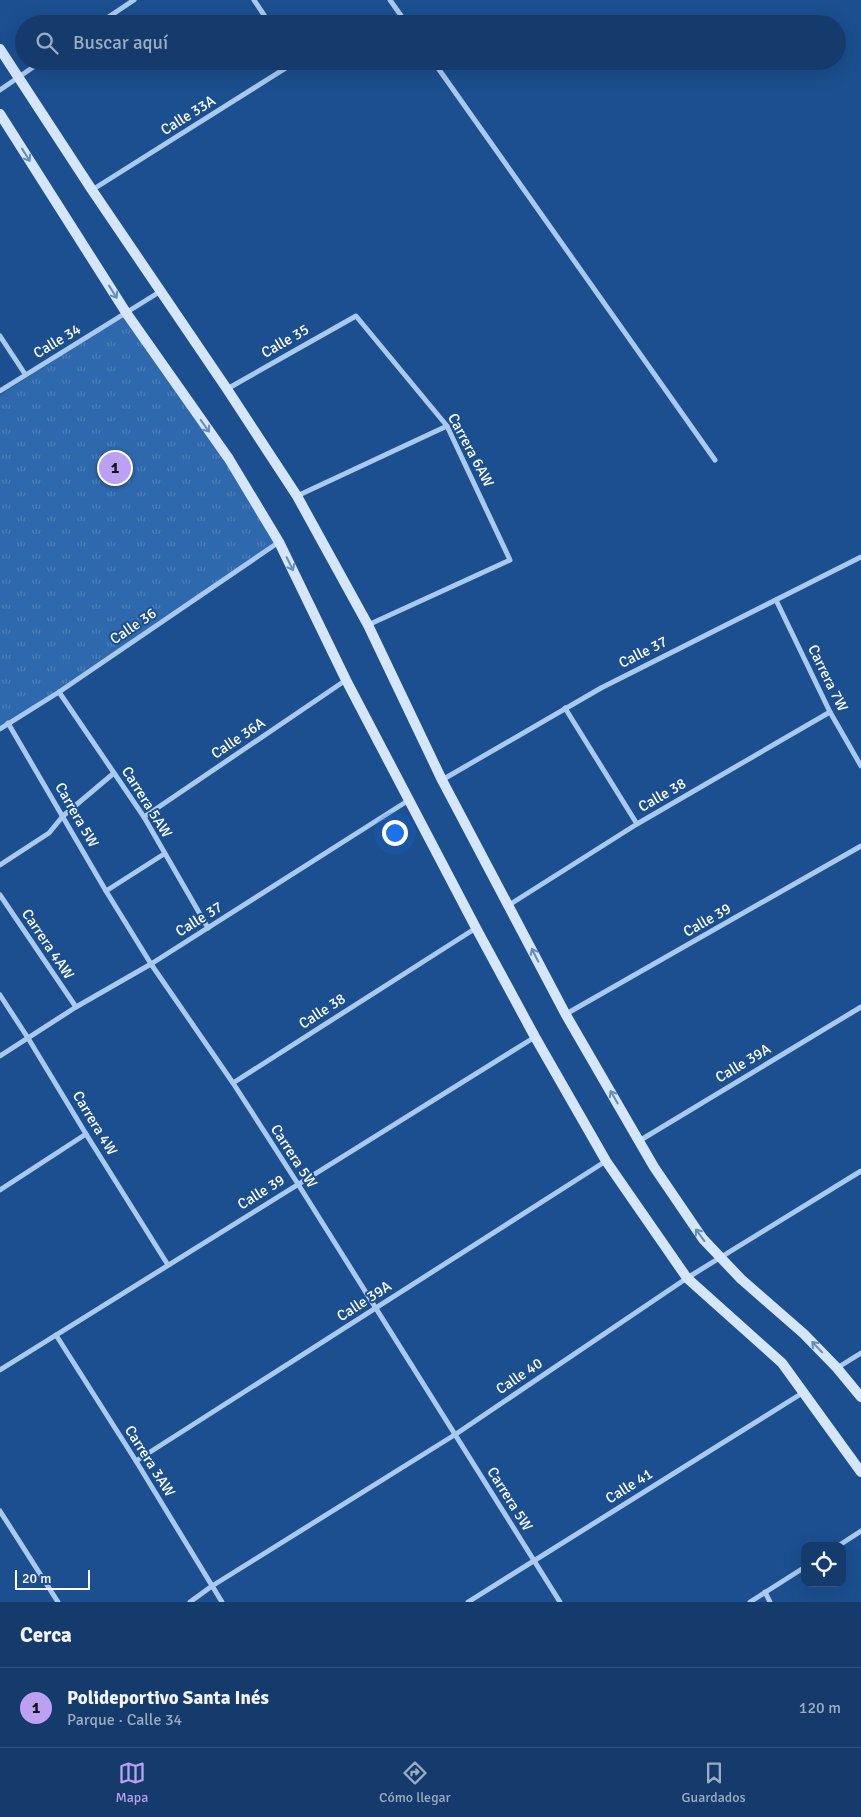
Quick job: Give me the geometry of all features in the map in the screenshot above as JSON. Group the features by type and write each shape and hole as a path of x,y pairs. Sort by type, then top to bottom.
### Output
{"main road":[{"path":"0,49 92,190 298,496 368,625 442,780 566,1015 654,1167 703,1239 741,1279 804,1334 861,1396"},
{"path":"0,114 127,314 229,459 279,542 346,680 476,928 535,1037 606,1161 686,1278 782,1363 861,1472"}],"street":[{"path":"112,15 134,0"},
{"path":"254,0 264,15"},
{"path":"390,0 401,15"},
{"path":"0,90 28,70"},
{"name":"Calle 33A","path":"92,190 283,70"},
{"path":"440,70 715,460"},
{"name":"Calle 34","path":"0,391 25,374 127,314 161,291"},
{"name":"Calle 35","path":"227,389 356,316"},
{"name":"Carrera 6AW","path":"356,316 447,426 510,560 368,625"},
{"path":"0,336 25,374"},
{"path":"298,496 447,426"},
{"name":"Calle 36","path":"0,729 59,692 279,542"},
{"name":"Calle 37","path":"442,780 609,683 861,557"},
{"name":"Carrera 7W","path":"776,600 830,712 861,766"},
{"name":"Calle 36A","path":"144,817 346,680"},
{"name":"Carrera 5AW","path":"59,692 144,817 208,928"},
{"path":"565,708 637,824"},
{"name":"Calle 38","path":"509,905 637,824 830,712"},
{"name":"Carrera 5W","path":"8,723 151,964 233,1083 298,1184 560,1602"},
{"path":"0,865 49,833 63,816 114,773"},
{"name":"Calle 37","path":"0,1056 76,1007 151,964 409,800"},
{"name":"Calle 39","path":"566,1015 861,846"},
{"path":"106,891 164,854"},
{"name":"Carrera 4AW","path":"0,895 76,1007"},
{"name":"Calle 38","path":"233,1083 476,928"},
{"name":"Carrera 4W","path":"0,995 168,1265"},
{"name":"Calle 39A","path":"639,1140 861,1007"},
{"name":"Calle 39","path":"0,1370 535,1037"},
{"path":"0,1190 86,1134"},
{"name":"Calle 39A","path":"136,1461 606,1161"},
{"name":"Calle 40","path":"190,1602 212,1586 456,1434 686,1278 861,1171"},
{"name":"Carrera 3AW","path":"56,1335 222,1602"},
{"path":"837,1368 861,1353"},
{"name":"Calle 41","path":"468,1602 804,1392"},
{"path":"0,1511 58,1602"},
{"path":"844,1542 861,1531"},
{"path":"750,1602 801,1570"},
{"path":"765,1592 770,1602"}],"green space":[{"path":"126,314 279,542 0,728 0,395"}],"place":[{"name":"Polideportivo Santa Inés","path":"115,468"}]}
